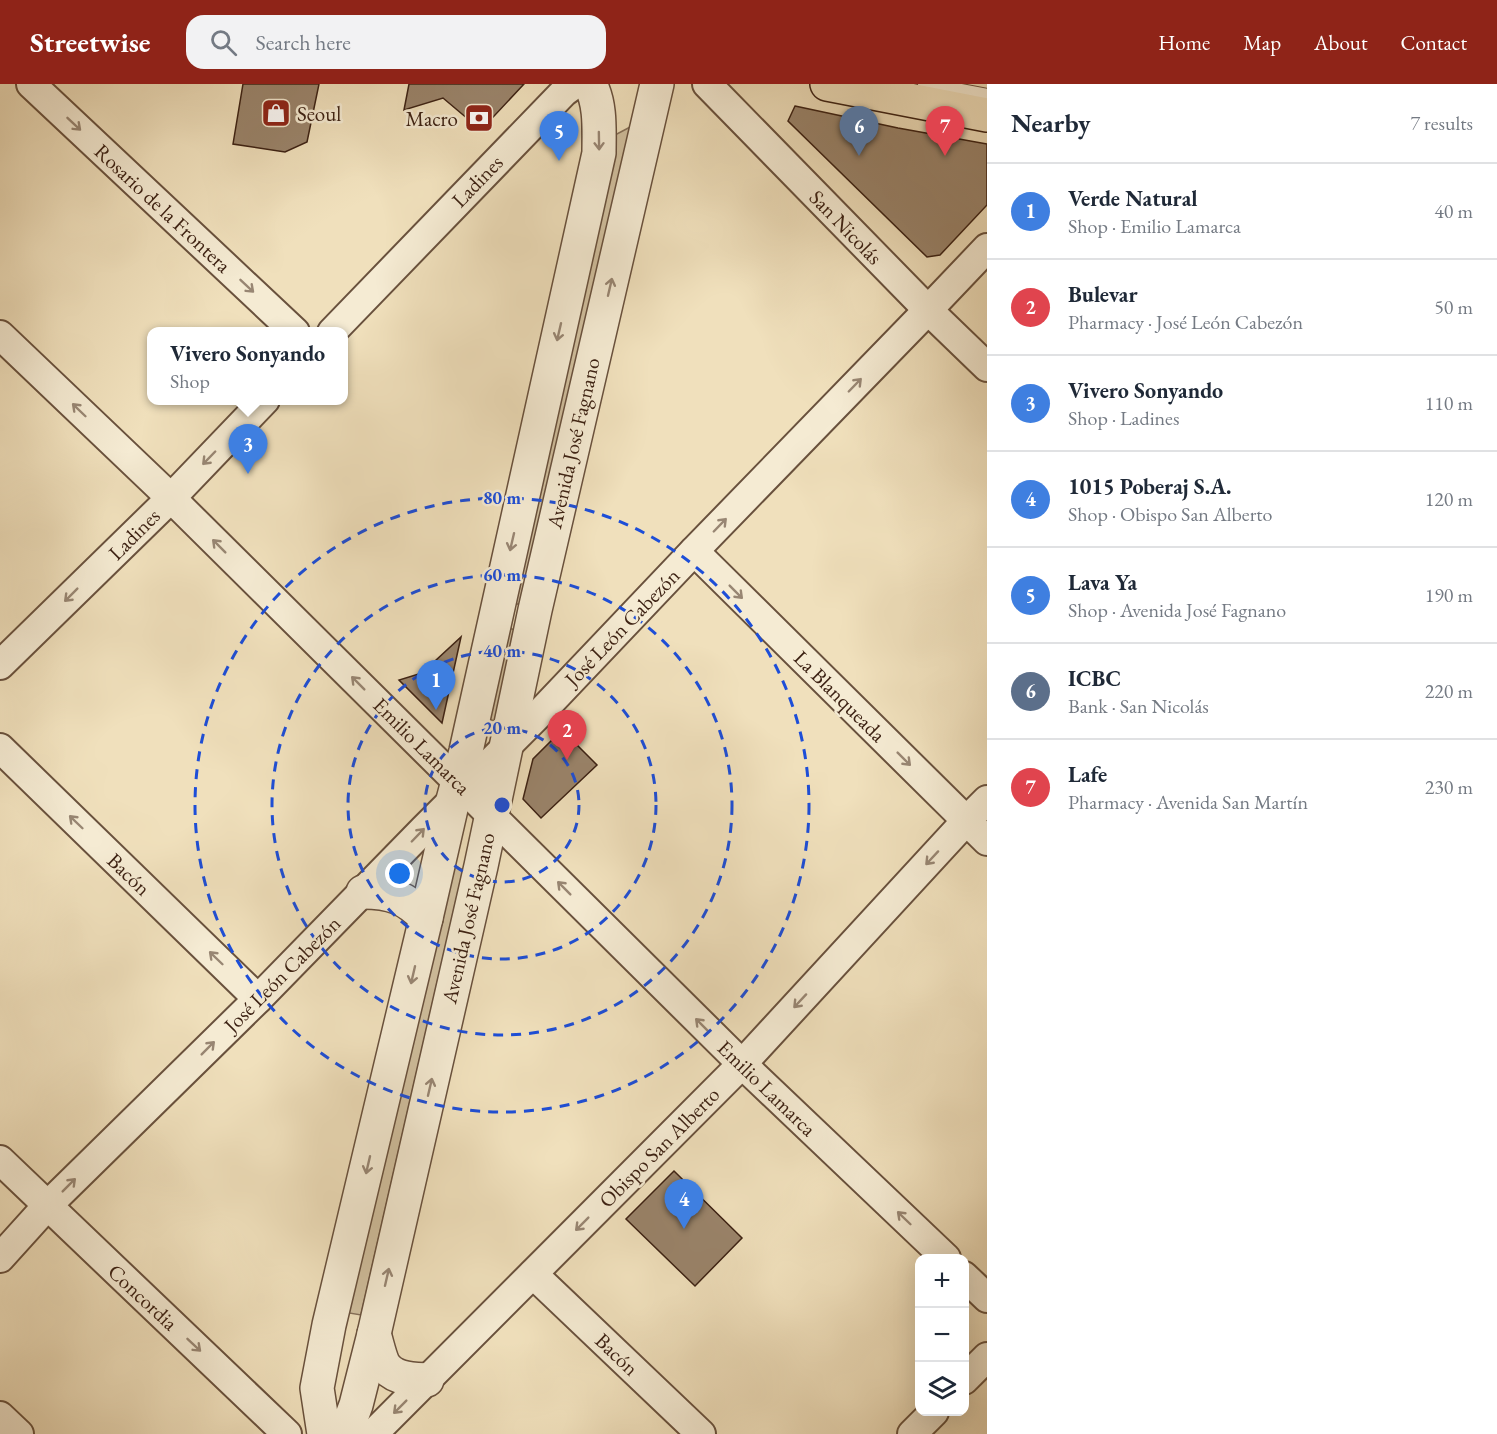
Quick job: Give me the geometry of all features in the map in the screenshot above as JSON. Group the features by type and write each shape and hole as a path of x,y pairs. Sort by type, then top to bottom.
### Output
{"main road":[{"path":"827,84 987,116"}],"street":[{"name":"Rosario de la Frontera","path":"32,84 290,327"},
{"name":"Ladines","path":"337,327 556,100 575,84"},
{"name":"Avenida José Fagnano","path":"324,1434 316,1388 329,1325 426,918 459,791 599,153 599,122 594,92 590,84"},
{"name":"Avenida José Fagnano","path":"345,1434 356,1405 374,1334 535,610 657,84"},
{"name":"San Nicolás","path":"707,84 987,368"},
{"name":"José León Cabezón","path":"0,1258 47,1206 258,999 459,791 505,749 987,248"},
{"name":"Emilio Lamarca","path":"0,335 171,498 459,791 491,815 742,1064 942,1254"},
{"name":"Ladines","path":"0,666 171,498 260,405"},
{"name":"La Blanqueada","path":"694,551 987,841"},
{"name":"Bacón","path":"0,748 258,999"},
{"name":"Obispo San Alberto","path":"373,1434 742,1064 987,800"},
{"path":"363,892 381,892 398,897 414,906 426,918"},
{"name":"Concordia","path":"0,1160 288,1434"},
{"name":"Bacón","path":"533,1274 701,1434"},
{"path":"969,1281 987,1298"},
{"path":"329,1325 374,1334 383,1363 393,1373 405,1379 427,1380"},
{"path":"969,1375 987,1357"},
{"path":"0,1416 19,1434"},
{"path":"912,1434 930,1416"}],"lane":[{"path":"925,84 987,96"}],"shaded area":[{"path":"634,125 524,608 514,602 613,136"},
{"path":"508,628 516,630 497,722 489,719"},
{"path":"452,864 463,870 361,1315 349,1313"}],"building":[{"name":"Seoul","path":"243,84 319,84 307,142 285,152 233,144"},
{"name":"Macro","path":"409,84 524,84 481,130 443,98 404,110"},
{"path":"795,106 987,144 987,205 940,255 927,257 788,121"},
{"path":"461,637 442,723 399,680 422,673"},
{"path":"562,730 597,765 541,818 523,799 533,759"},
{"path":"674,1171 742,1238 695,1286 626,1219"}],"place":[{"name":"Seoul","path":"276,113"},
{"name":"Macro","path":"479,118"},
{"name":"ICBC","path":"859,156"},
{"name":"Lafe","path":"945,156"},
{"name":"Lava Ya","path":"559,161"},
{"name":"Vivero Sonyando","path":"248,474"},
{"name":"Verde Natural","path":"436,710"},
{"name":"Bulevar","path":"567,760"},
{"name":"1015 Poberaj S.A.","path":"684,1229"}]}
